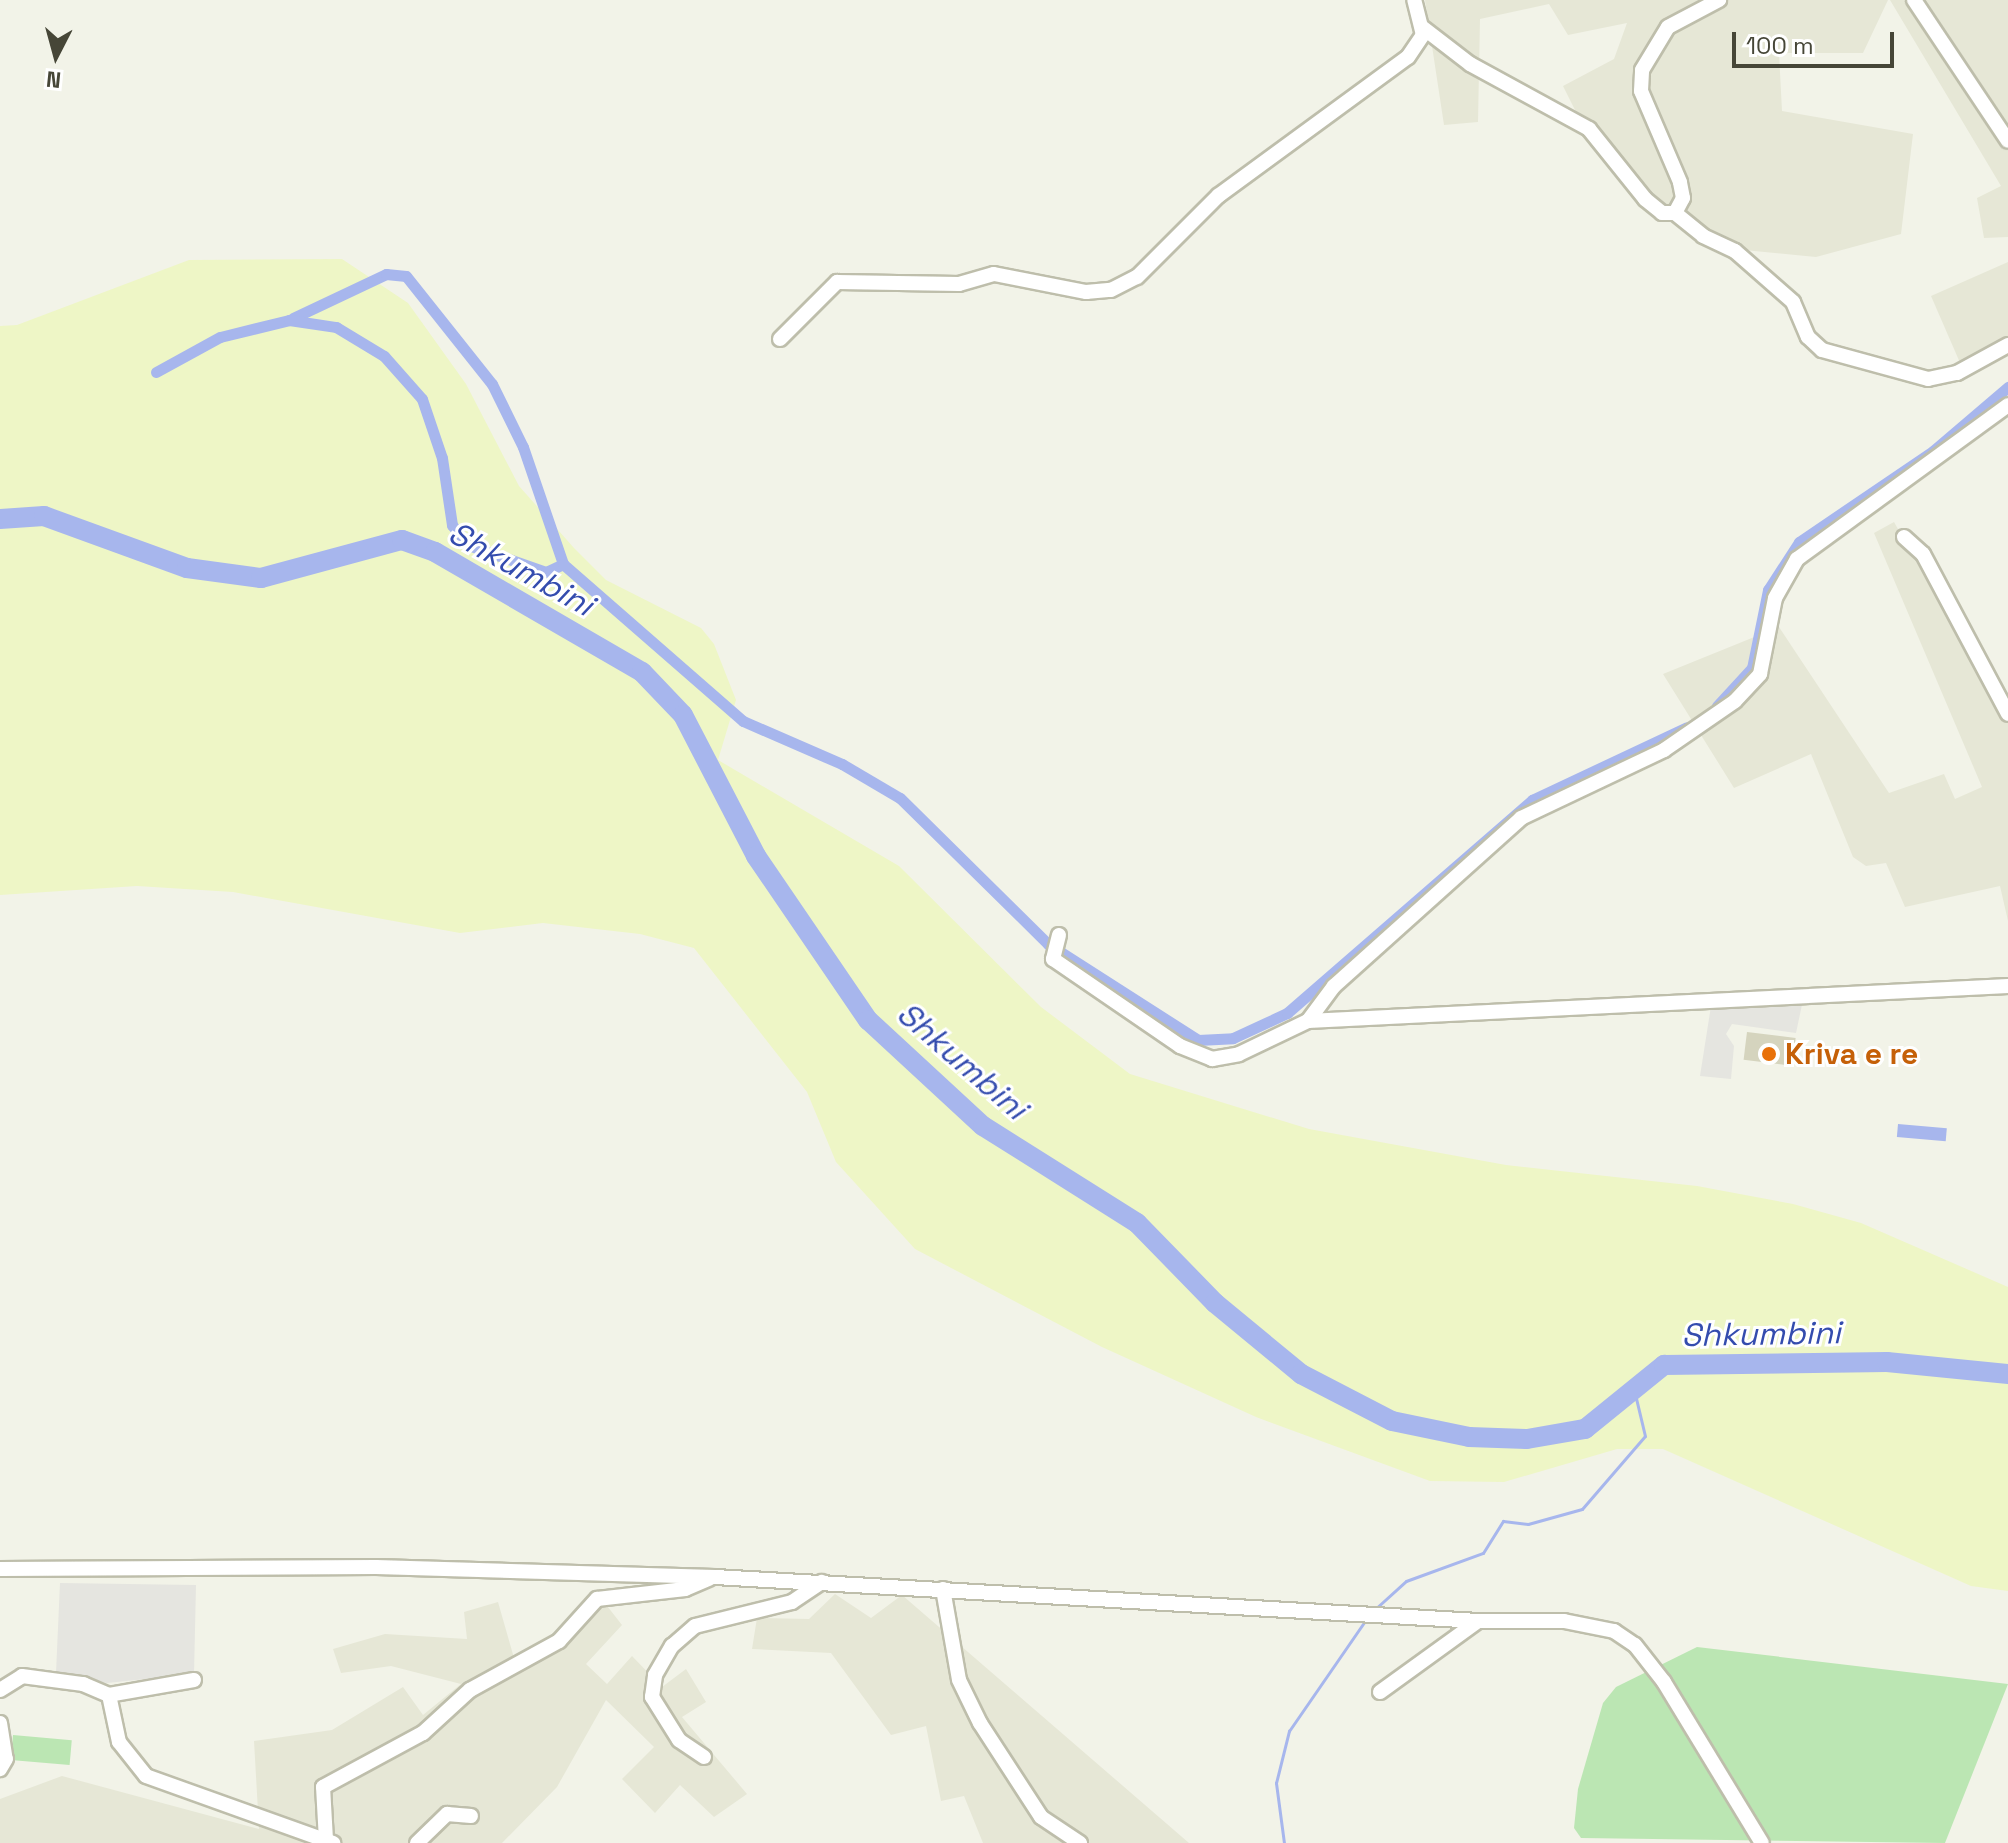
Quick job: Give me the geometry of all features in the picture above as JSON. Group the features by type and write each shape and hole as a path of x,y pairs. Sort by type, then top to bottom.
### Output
{"street":[{"path":"780,339 837,282 959,284 994,274 1052,288 1111,290 1137,277 1189,221 1271,153 1408,57 1422,42 1422,27 1414,0"},
{"path":"1675,213 1683,198 1680,182 1641,91 1642,70 1668,27 1719,0"},
{"path":"1914,0 2008,141"},
{"path":"1422,27 1470,64 1589,129 1645,199 1662,213 1675,213 1703,236 1735,251 1793,302 1808,337 1822,350 1928,379 1957,373 2008,345"},
{"path":"1308,1021 1334,986 1521,818 1664,750 1735,701 1760,674 1775,598 1797,559 2008,405"},
{"path":"1904,537 1923,554 2008,714"},
{"path":"1057,946 1205,1058 1229,1058 1308,1021 2008,986"},
{"path":"0,1569 376,1567 715,1577 1358,1617 1588,1623 1614,1631 1652,1665 1762,1843"},
{"path":"109,1695 119,1742 146,1776 330,1842 323,1787 423,1733 470,1690 559,1641 597,1599 685,1589 715,1577"},
{"path":"704,1757 679,1740 652,1697 655,1675 672,1646 695,1626 792,1602 822,1582"},
{"path":"943,1589 959,1680 980,1723 1041,1817 1080,1843"},
{"path":"1380,1692 1478,1621"},
{"path":"0,1690 22,1676 83,1684 109,1695 194,1680"},
{"path":"0,1723 6,1759 0,1769"},
{"path":"417,1843 447,1814 471,1816"}],"shaded area":[{"path":"1425,0 1888,0 1863,53 1779,53 1782,111 1913,134 1901,234 1816,257 1744,250 1682,225 1594,148 1563,86 1614,59 1627,23 1568,35 1549,4 1480,19 1478,122 1444,125"},
{"path":"1890,0 2008,0 2008,237 1984,238 1977,198 2001,186"},
{"path":"2008,262 2008,343 1961,365 1931,296"},
{"path":"1894,522 2008,723 2008,921 2000,886 1905,907 1886,863 1866,866 1853,857 1811,754 1734,788 1663,674 1779,627 1889,793 1944,774 1955,799 1982,787 1874,533"},
{"name":"Kriva e re","path":"1803,1000 1796,1033 1732,1024 1726,1034 1734,1046 1731,1079 1700,1076 1711,1006"},
{"path":"60,1583 196,1585 194,1674 107,1683 56,1673"},
{"path":"835,1594 871,1618 902,1595 1189,1843 983,1843 964,1796 941,1801 926,1726 891,1735 831,1653 752,1649 757,1618 809,1619"},
{"path":"498,1602 518,1672 557,1652 604,1602 622,1625 586,1664 607,1684 632,1656 662,1687 686,1669 706,1702 682,1717 747,1794 714,1817 680,1785 655,1813 622,1779 654,1747 606,1700 557,1787 502,1843 0,1843 0,1799 62,1776 259,1829 254,1741 332,1730 403,1687 423,1715 461,1684 391,1666 341,1673 333,1649 385,1634 467,1639 464,1612"},
{"path":"1697,1647 2008,1684 1945,1843 1581,1838 1574,1828 1578,1789 1603,1703 1616,1687"},
{"path":"13,1735 72,1740 70,1765 11,1760"}],"sand":[{"name":"Shkumbini","path":"342,259 408,303 466,384 519,486 574,548 606,580 701,628 714,644 736,700 718,760 899,866 1041,1007 1130,1074 1309,1129 1506,1165 1697,1186 1793,1204 1861,1223 2008,1287 2008,1591 1971,1586 1663,1449 1617,1449 1504,1482 1430,1481 1256,1417 1102,1347 915,1249 836,1162 807,1092 694,948 640,934 543,923 460,933 233,892 137,886 0,895 0,326 17,325 189,260"}],"water":[{"path":"1898,1124 1947,1128 1946,1141 1897,1137"}],"building":[{"name":"Kriva e re","path":"1747,1032 1796,1038 1792,1066 1744,1060"}],"waterway":[{"path":"293,318 386,274 406,276 492,384 523,447 563,564"},
{"path":"156,372 220,337 289,320 336,327 384,356 422,399 442,458 452,525 468,545 546,572 563,564 743,721 842,764 900,798 1048,944 1198,1040 1233,1038 1287,1013 1532,800 1687,727"},
{"path":"1717,706 1752,668 1768,590 1799,542 1933,451 2008,387"},
{"name":"Shkumbini","path":"0,519 44,516 187,568 261,578 402,540 435,552 642,672 683,715 756,856 868,1020 983,1126 1137,1223 1215,1303 1301,1374 1392,1421 1469,1437 1527,1439 1585,1429 1664,1365 1887,1362 2008,1374"},
{"path":"1374,1610 1406,1581 1483,1553 1503,1521 1528,1524 1582,1509 1645,1436 1635,1394"},
{"path":"1284,1843 1276,1783 1289,1731 1367,1618"}],"place":[{"name":"Kriva e re","path":"1769,1054"}]}
